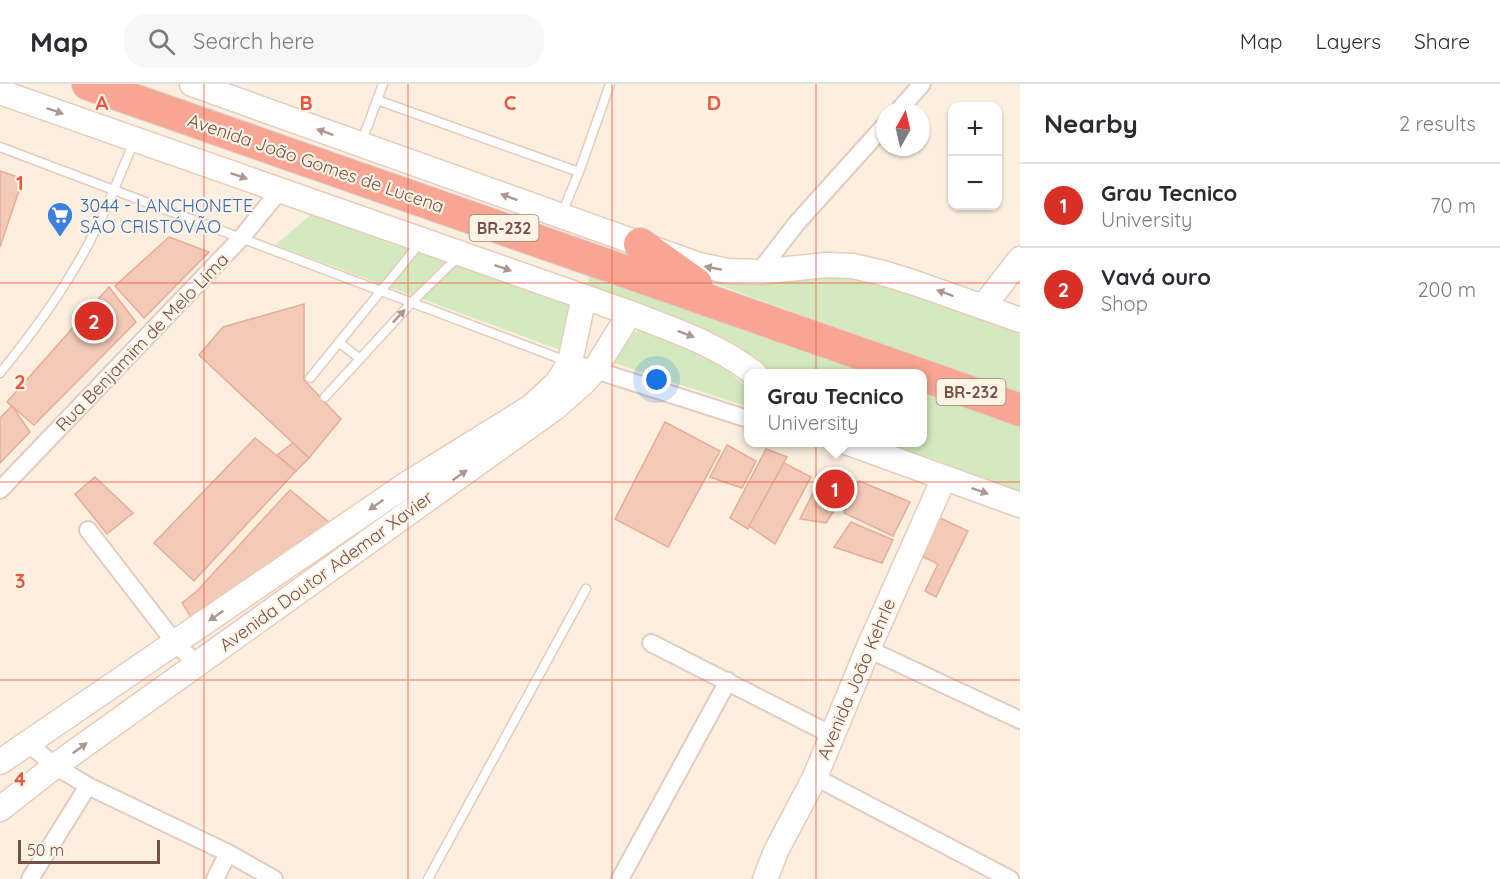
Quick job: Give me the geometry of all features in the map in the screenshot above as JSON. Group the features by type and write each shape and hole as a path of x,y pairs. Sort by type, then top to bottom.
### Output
{"highway":[{"name":"Avenida João Gomes de Lucena","path":"88,84 906,369"},
{"path":"640,244 700,288 767,319"},
{"name":"Avenida João Gomes de Lucena","path":"927,377 1020,410"}],"street":[{"name":"Avenida João Gomes de Lucena","path":"192,84 699,265 728,271 759,272 826,265 853,266 883,273 1020,320"},
{"path":"906,102 922,84"},
{"name":"Avenida João Gomes de Lucena","path":"0,92 630,313 712,345 731,355 749,369"},
{"path":"759,272 796,224 876,135"},
{"name":"Rua Benjamim de Melo Lima","path":"0,490 242,237 280,190"},
{"path":"982,307 1020,259"},
{"name":"Avenida Doutor Ademar Xavier","path":"0,809 55,766 196,664 415,493 531,407 557,384 570,362 584,297"},
{"name":"Avenida Doutor Ademar Xavier","path":"0,762 176,644 415,493 536,423 573,393 594,371 630,313"},
{"path":"570,362 744,418"},
{"path":"860,447 1020,505"},
{"name":"Avenida João Kehrle","path":"765,879 776,851 815,777 868,649 944,478"},
{"path":"88,530 176,644 196,664"},
{"path":"651,644 832,735"},
{"path":"868,649 1020,720"},
{"path":"620,879 728,681"},
{"path":"28,743 55,766 88,786 228,853 274,879"},
{"path":"815,777 1010,879"},
{"path":"30,879 88,786"},
{"path":"215,879 228,853"}],"lane":[{"path":"361,145 383,84"},
{"path":"561,216 610,84"},
{"path":"377,100 579,172"},
{"path":"0,373 49,308 76,265 95,232 135,139"},
{"path":"0,147 570,362"},
{"path":"310,378 423,240"},
{"path":"325,397 413,301 462,254"},
{"path":"340,343 360,359"},
{"path":"428,879 586,589"}],"green space":[{"path":"316,210 558,296 569,307 560,350 275,245"},
{"path":"589,272 863,369 764,369 730,341 588,290"},
{"path":"839,275 911,290 1020,334 1020,393 719,285 709,279"},
{"path":"642,328 708,352 744,385 744,406 614,363 629,335"},
{"path":"927,392 1020,424 1020,492 891,447 927,447"}],"building":[{"path":"0,171 23,179 0,247"},
{"path":"169,237 209,252 144,318 115,286"},
{"path":"109,287 136,322 34,425 7,402"},
{"path":"304,304 304,380 341,419 309,458 199,355 223,327"},
{"path":"12,406 30,432 0,463 0,418"},
{"path":"665,422 720,451 668,547 615,519"},
{"path":"255,438 296,471 194,581 154,543"},
{"path":"293,443 309,458 296,471 277,455"},
{"path":"727,445 756,461 742,488 710,477"},
{"path":"766,449 787,457 748,529 730,518"},
{"path":"784,463 811,477 775,544 749,526"},
{"path":"824,471 849,487 826,523 800,519"},
{"path":"95,477 133,513 107,534 75,494"},
{"path":"859,481 910,502 893,536 844,513"},
{"path":"290,490 336,528 194,622 182,603 197,591"},
{"path":"938,517 968,531 936,597 925,591 938,564 917,554"},
{"path":"851,522 893,540 882,563 834,547"}],"place":[{"name":"3044 - LANCHONETE SÃO CRISTÓVÃO","path":"60,238"},
{"name":"Vavá ouro","path":"94,321"},
{"name":"Grau Tecnico","path":"835,489"}]}
